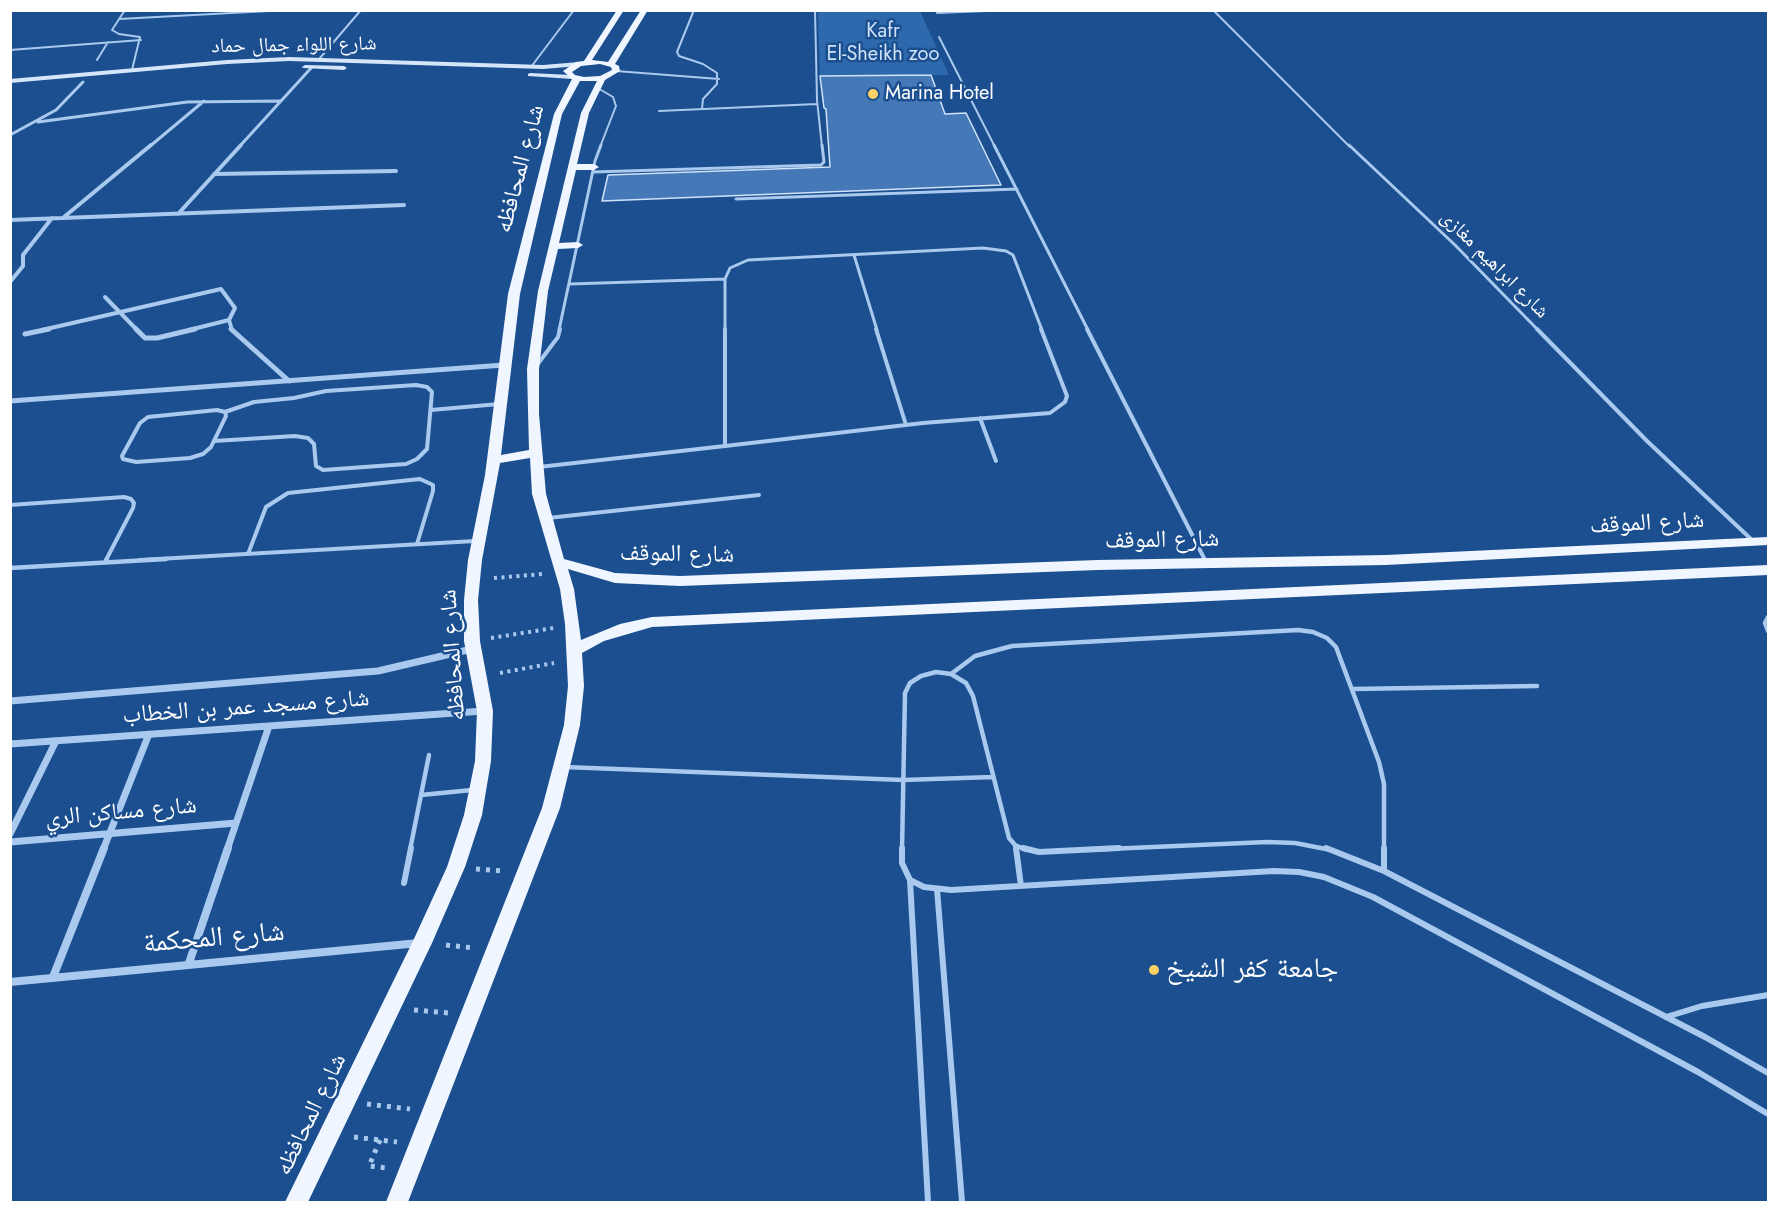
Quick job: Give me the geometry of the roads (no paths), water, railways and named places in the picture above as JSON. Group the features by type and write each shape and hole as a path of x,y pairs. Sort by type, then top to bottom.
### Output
{"main road":[{"name":"شارع المحافظه","path":"296,1203 392,1007 456,867 478,790 485,711 473,645 472,580 478,540 485,515 514,294 558,114 579,70 621,10"},
{"name":"شارع المحافظه","path":"397,1203 551,808 572,725 575,654 573,624 560,567 545,518 536,460 533,369 543,291 585,113 645,10"},
{"name":"شارع اللواء جمال حماد","path":"10,81 227,62 320,58 579,70"},
{"path":"464,72 471,64"},
{"name":"شارع اللواء جمال حماد","path":"10,88 222,69 312,67 464,72 579,70"},
{"path":"579,70 606,75"},
{"path":"579,70 606,75"},
{"path":"572,167 593,169"},
{"path":"553,246 578,245"},
{"path":"493,460 536,460"},
{"name":"شارع الموقف","path":"560,567 647,581 1083,565 1386,560 1761,541"},
{"path":"1386,560 1403,586"},
{"path":"575,654 599,637 652,622 1768,570"}],"street":[{"path":"178,214 312,67"},
{"path":"10,135 38,122 63,104 82,82"},
{"path":"38,122 204,101 280,101"},
{"path":"64,218 204,101"},
{"path":"214,174 396,171"},
{"path":"10,220 404,205"},
{"path":"10,282 23,266 23,255 52,218"},
{"path":"25,334 218,288 223,289 234,304 235,308 229,320 233,332 289,381"},
{"path":"105,297 141,336 150,339 229,320"},
{"path":"10,401 504,365"},
{"path":"10,702 378,671 473,645"},
{"name":"شارع مسجد عمر بن الخطاب","path":"10,744 485,711"},
{"path":"189,963 269,726"},
{"path":"53,977 150,734"},
{"path":"10,834 56,741"},
{"name":"شارع مساكن الري","path":"10,842 236,823"},
{"name":"شارع المحكمة","path":"10,982 189,963 422,943"}],"lane":[{"path":"125,10 113,32 138,36 141,40"},
{"path":"119,19 269,10"},
{"path":"320,58 361,10"},
{"path":"531,67 574,10"},
{"path":"694,10 677,54 711,68 719,79"},
{"path":"593,169 818,166 824,162 817,104 814,10"},
{"path":"937,13 1010,10"},
{"name":"شارع ابراهيم مغازى","path":"1213,10 1322,120 1455,245 1647,441 1761,541"},
{"path":"939,37 1206,563"},
{"path":"10,50 141,40"},
{"path":"132,70 141,40"},
{"path":"97,60 108,42"},
{"path":"533,369 558,337 593,169 616,106 606,75 719,79"},
{"path":"702,109 704,99 719,79"},
{"path":"659,111 817,104"},
{"path":"736,200 1017,189"},
{"path":"536,460 725,446 906,425 1050,413 1065,402 1067,396 1013,255 1006,251 983,248 748,260 730,268 725,279 725,446"},
{"path":"854,255 906,425"},
{"path":"570,284 725,279"},
{"path":"214,441 296,436 308,438 314,444 316,466 323,470 406,464 417,459 427,449 432,392 427,387 416,385 320,391 294,398 254,402 225,412 148,417 140,423 122,456 123,459 130,462 190,458 208,451 226,416 225,412"},
{"path":"430,410 499,404"},
{"path":"980,418 996,461"},
{"path":"248,554 266,507 279,496 288,493 420,479 433,485 434,492 417,544"},
{"path":"545,518 759,495"},
{"path":"10,505 124,497 130,499 134,503 133,508 105,562"},
{"path":"10,568 478,540"},
{"path":"1768,616 1765,622 1768,631"},
{"path":"951,674 975,656 1012,646 1298,630 1313,632 1326,638 1336,647 1379,762 1383,784 1384,871"},
{"path":"928,1203 910,880 902,863 905,693 910,683 921,675 936,672 951,674 966,683 973,696 1009,838 1015,845 1021,886"},
{"path":"1353,690 1537,686"},
{"path":"404,883 429,755"},
{"path":"563,767 903,780 993,777"},
{"path":"421,795 478,790"},
{"path":"1015,845 1039,852 1267,842 1295,843 1325,848 1384,871 1666,1017 1768,1073"},
{"path":"910,880 937,889 1274,871 1299,872 1324,877 1373,897 1698,1072 1768,1114"},
{"path":"937,889 962,1203"},
{"path":"1666,1017 1702,1006 1768,995"}],"place":[{"name":"Marina Hotel","path":"873,94"},
{"name":"جامعة كفر الشيخ","path":"1154,970"}],"park label":[{"name":"Kafr El-Sheikh zoo","path":"883,44"}]}
